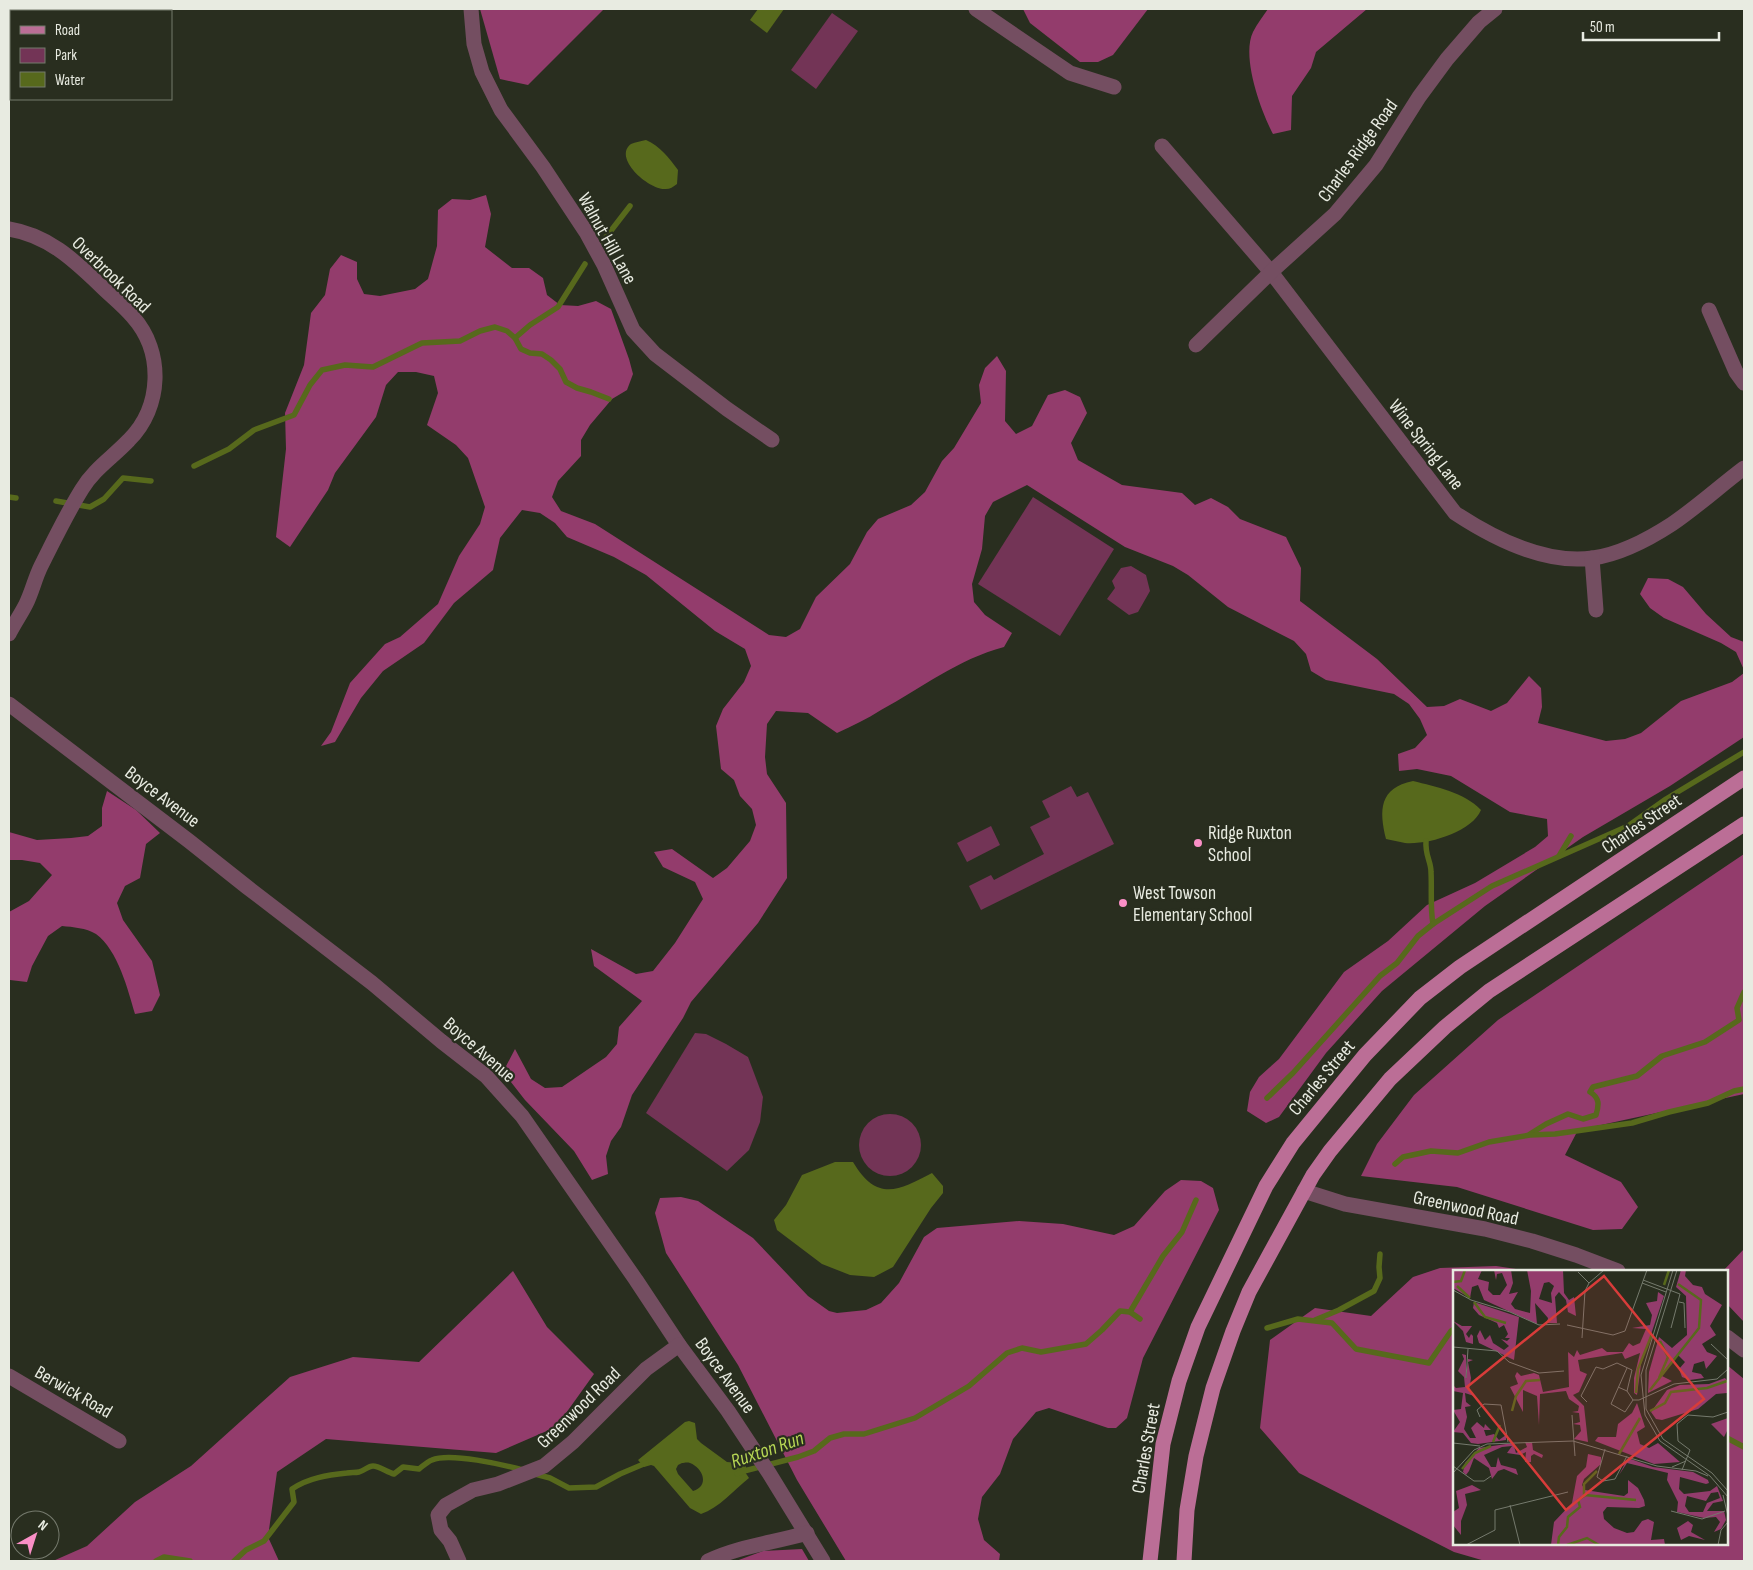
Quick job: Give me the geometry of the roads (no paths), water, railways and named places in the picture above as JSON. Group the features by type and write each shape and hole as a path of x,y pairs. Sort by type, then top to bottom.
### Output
{"main road":[{"name":"Charles Street","path":"1150,1561 1163,1444 1179,1381 1198,1327 1266,1186 1294,1143 1365,1055 1399,1018 1427,992 1468,961 1744,778"},
{"path":"1184,1561 1187,1510 1196,1456 1213,1388 1233,1331 1248,1292 1304,1190 1330,1151 1390,1079 1445,1027 1489,990 1744,824"}],"street":[{"name":"Walnut Hill Lane","path":"471,9 474,44 482,72 502,110 548,174 586,232 604,265 633,330 655,354 727,409 772,440"},
{"path":"976,9 1070,73 1114,87"},
{"name":"Charles Ridge Road","path":"1196,345 1271,272 1335,214 1376,164 1419,97 1448,59 1479,22 1494,9"},
{"name":"Wine Spring Lane","path":"1162,146 1271,272 1455,513 1476,527 1524,549 1548,556 1592,558 1629,547 1654,536 1744,468"},
{"name":"Overbrook Road","path":"9,229 25,232 50,243 78,264 134,317 147,338 153,354 155,385 145,418 130,440 102,464 83,487 40,567 26,604 9,634"},
{"path":"1709,310 1736,372 1744,383"},
{"path":"1592,558 1596,610"},
{"name":"Boyce Avenue","path":"9,704 372,983 486,1076 522,1116 679,1345 728,1411 823,1561"},
{"name":"Greenwood Road","path":"1304,1190 1345,1204 1485,1229 1576,1255 1615,1270"},
{"path":"1728,1338 1744,1350"},
{"name":"Greenwood Road","path":"459,1561 450,1541 441,1530 438,1515 446,1505 473,1490 505,1481 544,1466 573,1442 646,1369 679,1345"},
{"name":"Berwick Road","path":"9,1376 119,1441"},
{"path":"708,1561 744,1547 807,1533"}],"water":[{"path":"758,9 784,9 767,33 750,20"},
{"path":"646,140 660,149 678,170 677,184 673,187 666,189 651,185 635,172 630,165 626,157 626,150 631,144"},
{"path":"1413,781 1458,794 1481,810 1469,825 1448,836 1414,843 1386,839 1382,819 1384,802 1393,789"},
{"path":"835,1162 853,1162 862,1175 880,1188 898,1188 932,1173 943,1186 943,1193 931,1208 893,1267 874,1277 850,1275 822,1264 777,1230 774,1220 786,1205 802,1175"},
{"path":"685,1422 695,1423 697,1439 727,1462 739,1463 749,1478 720,1503 701,1514 690,1508 654,1466 644,1467 638,1460","holes":["683,1463 695,1465 701,1473 703,1481 698,1489 693,1491 678,1474 676,1469 678,1465"]}],"waterway":[{"path":"603,241 630,206"},
{"path":"515,338 530,325 558,307 585,264"},
{"path":"194,466 229,449 254,430 294,415 310,385 322,370 345,365 373,367 422,343 460,341 480,331 495,327 507,331 515,338 521,349 530,353 542,354 551,360 560,369 566,382 577,388 609,399"},
{"path":"56,501 90,507 104,499 123,478 151,481"},
{"path":"9,497 16,498"},
{"path":"1267,1098 1293,1073 1380,976 1397,963 1418,936 1433,924 1492,886 1628,826 1666,799 1744,752"},
{"path":"1559,856 1571,836"},
{"path":"1426,841 1426,851 1431,868 1433,924"},
{"path":"1530,1134 1568,1114 1583,1119 1596,1115 1598,1102 1596,1097 1590,1092 1593,1087 1637,1076 1662,1056 1705,1042 1739,1020 1737,1008 1744,992"},
{"path":"1395,1164 1403,1157 1431,1151 1458,1153 1489,1142 1530,1135 1555,1134 1632,1123 1708,1103 1734,1091 1744,1089"},
{"path":"1130,1312 1163,1256 1182,1232 1196,1200"},
{"path":"1315,1320 1339,1310 1374,1291 1380,1278 1380,1254"},
{"name":"Ruxton Run","path":"737,1474 814,1451 830,1438 844,1434 864,1434 915,1418 969,1386 1007,1353 1022,1348 1041,1352 1086,1344 1120,1311 1130,1312 1140,1319"},
{"name":"Ruxton Run","path":"1267,1328 1298,1319 1332,1323 1356,1349 1429,1363 1453,1330"},
{"name":"Ruxton Run","path":"1728,1439 1744,1447"},
{"name":"Ruxton Run","path":"234,1561 246,1550 264,1541 294,1502 292,1489 311,1480 359,1472 373,1466 394,1474 403,1467 419,1469 430,1461 451,1457 477,1460 523,1470"},
{"path":"742,1461 744,1471"},
{"name":"Ruxton Run","path":"535,1474 550,1478 569,1488 596,1487 646,1463"},
{"name":"Ruxton Run","path":"156,1561 164,1557 190,1561"}],"place":[{"name":"Ridge Ruxton School","path":"1198,843"},
{"name":"West Towson Elementary School","path":"1123,903"}]}
